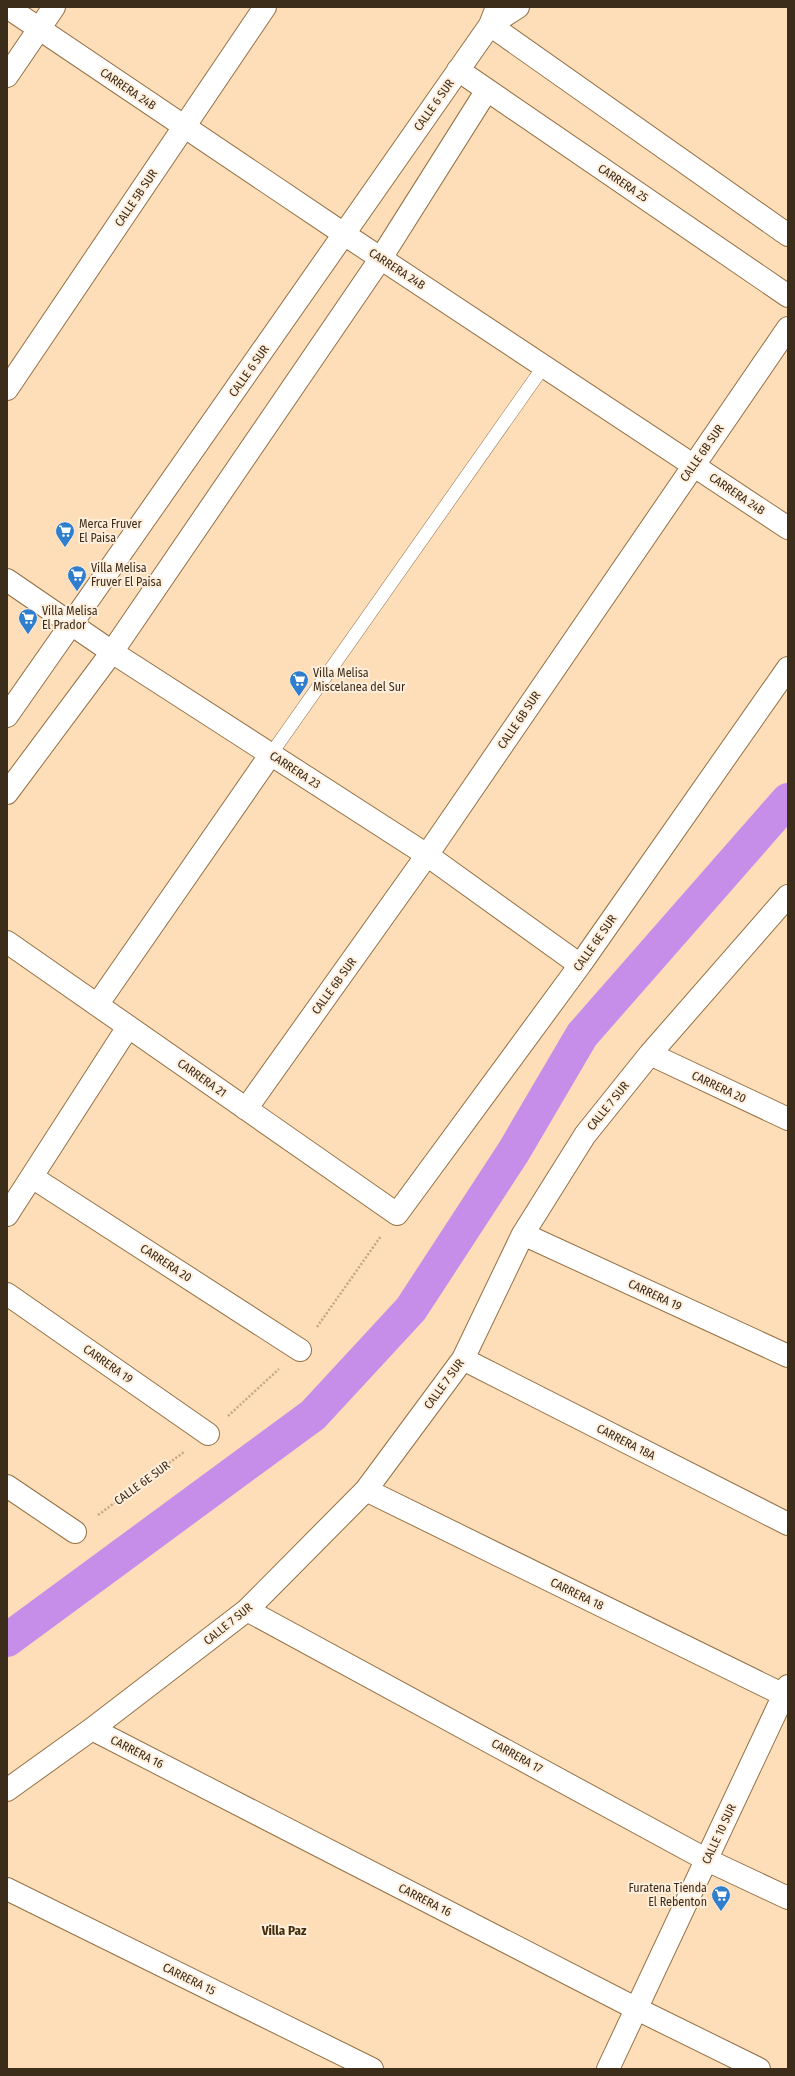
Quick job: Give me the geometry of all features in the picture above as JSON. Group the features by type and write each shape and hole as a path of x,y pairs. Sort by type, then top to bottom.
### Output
{"street":[{"name":"CARRERA 24B","path":"7,7 344,234 788,528"},
{"path":"7,76 54,7"},
{"name":"CALLE 5B SUR","path":"7,389 265,7"},
{"name":"CALLE 6 SUR","path":"7,716 458,70 493,16 518,7"},
{"path":"493,16 788,235"},
{"name":"CARRERA 25","path":"458,70 788,296"},
{"path":"7,793 112,652 380,258 488,90"},
{"name":"CALLE 6B SUR","path":"246,1109 428,855 788,328"},
{"name":"CARRERA 23","path":"7,580 72,623 112,652 428,855 580,965"},
{"name":"CALLE 6E SUR","path":"396,1214 580,965 788,668"},
{"path":"97,1005 271,754"},
{"name":"CALLE 7 SUR","path":"7,1790 92,1729 247,1610 366,1490 463,1359 522,1234 585,1135 650,1054 787,900"},
{"name":"CARRERA 21","path":"7,942 396,1214"},
{"path":"7,1215 128,1027"},
{"name":"CARRERA 20","path":"650,1054 788,1119"},
{"name":"CARRERA 20","path":"32,1176 300,1350"},
{"name":"CARRERA 19","path":"522,1234 788,1356"},
{"name":"CARRERA 19","path":"7,1294 208,1434"},
{"name":"CARRERA 18A","path":"463,1359 788,1524"},
{"path":"7,1486 75,1532"},
{"name":"CARRERA 18","path":"366,1490 787,1692"},
{"name":"CARRERA 17","path":"247,1610 707,1860 788,1898"},
{"name":"CALLE 10 SUR","path":"608,2069 787,1692"},
{"name":"CARRERA 16","path":"92,1729 637,2009 759,2069"},
{"name":"CARRERA 15","path":"7,1889 372,2069"}],"lane":[{"path":"271,754 544,366"}],"path":[{"name":"CALLE 6E SUR","path":"75,1532 208,1434"}],"waterway":[{"path":"7,1640 313,1415 411,1309 514,1151 582,1035 788,800"}],"place":[{"name":"Merca Fruver El Paisa","path":"65,548"},
{"name":"Villa Melisa Fruver El Paisa","path":"77,592"},
{"name":"Villa Melisa El Prador","path":"28,635"},
{"name":"Villa Melisa Miscelanea del Sur","path":"299,697"},
{"name":"Furatena Tienda El Rebenton","path":"721,1912"}],"district":[{"name":"Villa Paz","path":"284,1930"}]}
